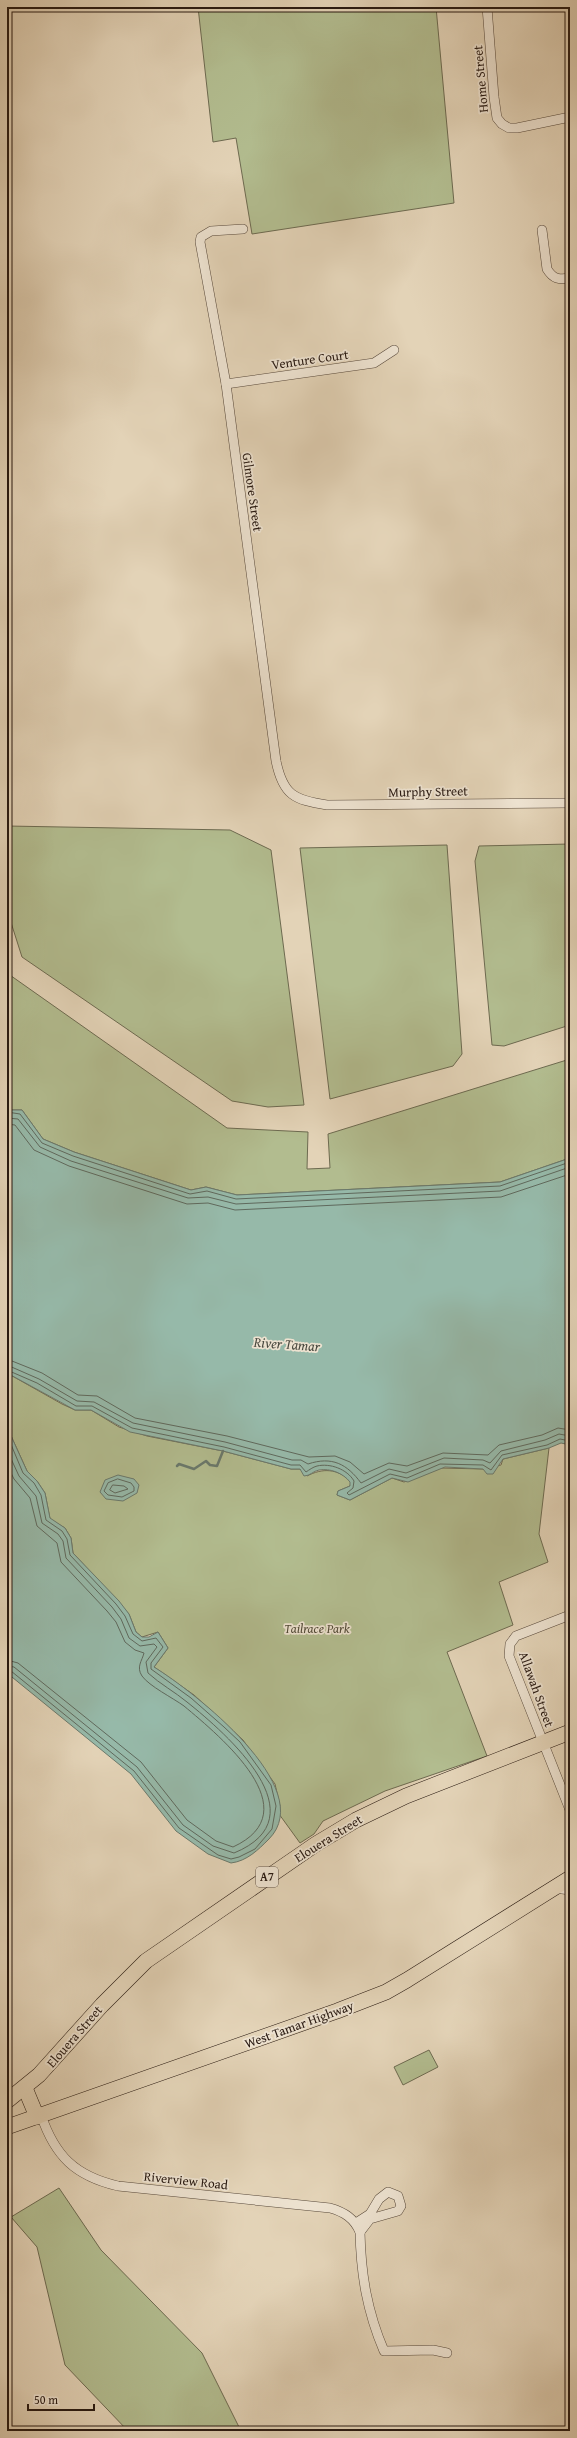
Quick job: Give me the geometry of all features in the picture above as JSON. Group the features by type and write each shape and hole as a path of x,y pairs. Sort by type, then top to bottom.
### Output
{"highway":[{"name":"Elouera Street","path":"15,2095 52,2062 106,2000 146,1961 316,1844 382,1807 431,1785 570,1732"},
{"name":"West Tamar Highway","path":"7,2126 323,2016 386,1992 570,1878"},
{"path":"15,2095 39,2116"}],"street":[{"name":"Home Street","path":"487,7 497,118 502,124 509,128 517,128 570,117"},
{"name":"Gilmore Street","path":"243,229 211,231 201,237 200,242 226,384 276,761 278,773 289,793"},
{"path":"542,230 547,270 550,275 558,279 570,278"},
{"name":"Venture Court","path":"226,384 374,363 394,350"},
{"name":"Murphy Street","path":"289,793 305,802 327,805 570,803"},
{"name":"Allawah Street","path":"570,1615 516,1636 510,1644 509,1656 570,1810"},
{"path":"552,1888 570,1890"},
{"name":"Riverview Road","path":"39,2116 53,2144 62,2157 75,2168 102,2182 118,2186 330,2208 340,2211 358,2228"},
{"path":"358,2228 370,2219 398,2211 401,2206 398,2196 388,2192 383,2195 358,2228 362,2274 371,2320 387,2361"},
{"path":"384,2351 433,2350 447,2353"}],"green space":[{"path":"198,7 436,7 454,203 252,234 236,138 213,142"},
{"path":"7,826 230,830 271,850 304,1105 268,1107 232,1101 22,957 7,910"},
{"path":"570,844 570,1025 504,1046 492,1045 475,861 479,846"},
{"path":"447,845 462,1054 453,1066 330,1099 300,848"},
{"path":"7,973 227,1128 308,1132 307,1169 330,1168 328,1134 570,1059 570,1158 500,1182 237,1195 206,1187 191,1190 74,1152 43,1139 22,1110 10,1110 7,1106"},
{"name":"Tailrace Park","path":"7,1373 75,1410 91,1410 119,1427 147,1436 223,1451 291,1469 300,1469 307,1476 324,1471 341,1474 351,1482 350,1486 338,1491 337,1495 350,1500 392,1478 404,1482 441,1468 483,1469 501,1465 503,1459 549,1448 539,1534 548,1562 499,1582 513,1625 447,1652 487,1756 385,1791 323,1821 314,1834 300,1843 279,1814 280,1806 275,1784 243,1740 194,1695 154,1667 168,1648 158,1632 142,1637 136,1632 129,1614 73,1553 71,1538 65,1528 50,1519 45,1493 37,1481 27,1471 7,1427"},
{"path":"429,2050 438,2067 403,2085 394,2067"},
{"path":"59,2188 101,2250 202,2353 241,2431 128,2431 65,2365 37,2247 11,2217"}],"water":[{"name":"River Tamar","path":"7,1107 10,1110 22,1110 43,1139 74,1152 191,1190 206,1187 237,1195 500,1182 570,1158 570,1445 561,1443 549,1448 503,1459 493,1474 487,1474 483,1469 445,1467 408,1482 392,1478 350,1500 337,1495 338,1491 350,1486 350,1482 344,1476 336,1472 319,1470 304,1476 300,1469 291,1469 223,1451 130,1432 91,1410 75,1410 7,1373"},
{"path":"7,1427 27,1471 37,1481 45,1493 50,1518 65,1528 71,1538 73,1553 119,1601 129,1614 136,1632 142,1637 149,1637 158,1632 168,1648 154,1667 172,1679 221,1719 245,1743 265,1768 278,1794 280,1818 269,1839 256,1851 242,1860 231,1863 208,1854 176,1831 131,1774 7,1673"},
{"path":"118,1475 134,1479 139,1485 137,1493 123,1501 106,1499 100,1492 105,1480"}],"waterway":[{"path":"177,1466 179,1464 194,1469 206,1461 210,1465 217,1466 223,1451"}]}
